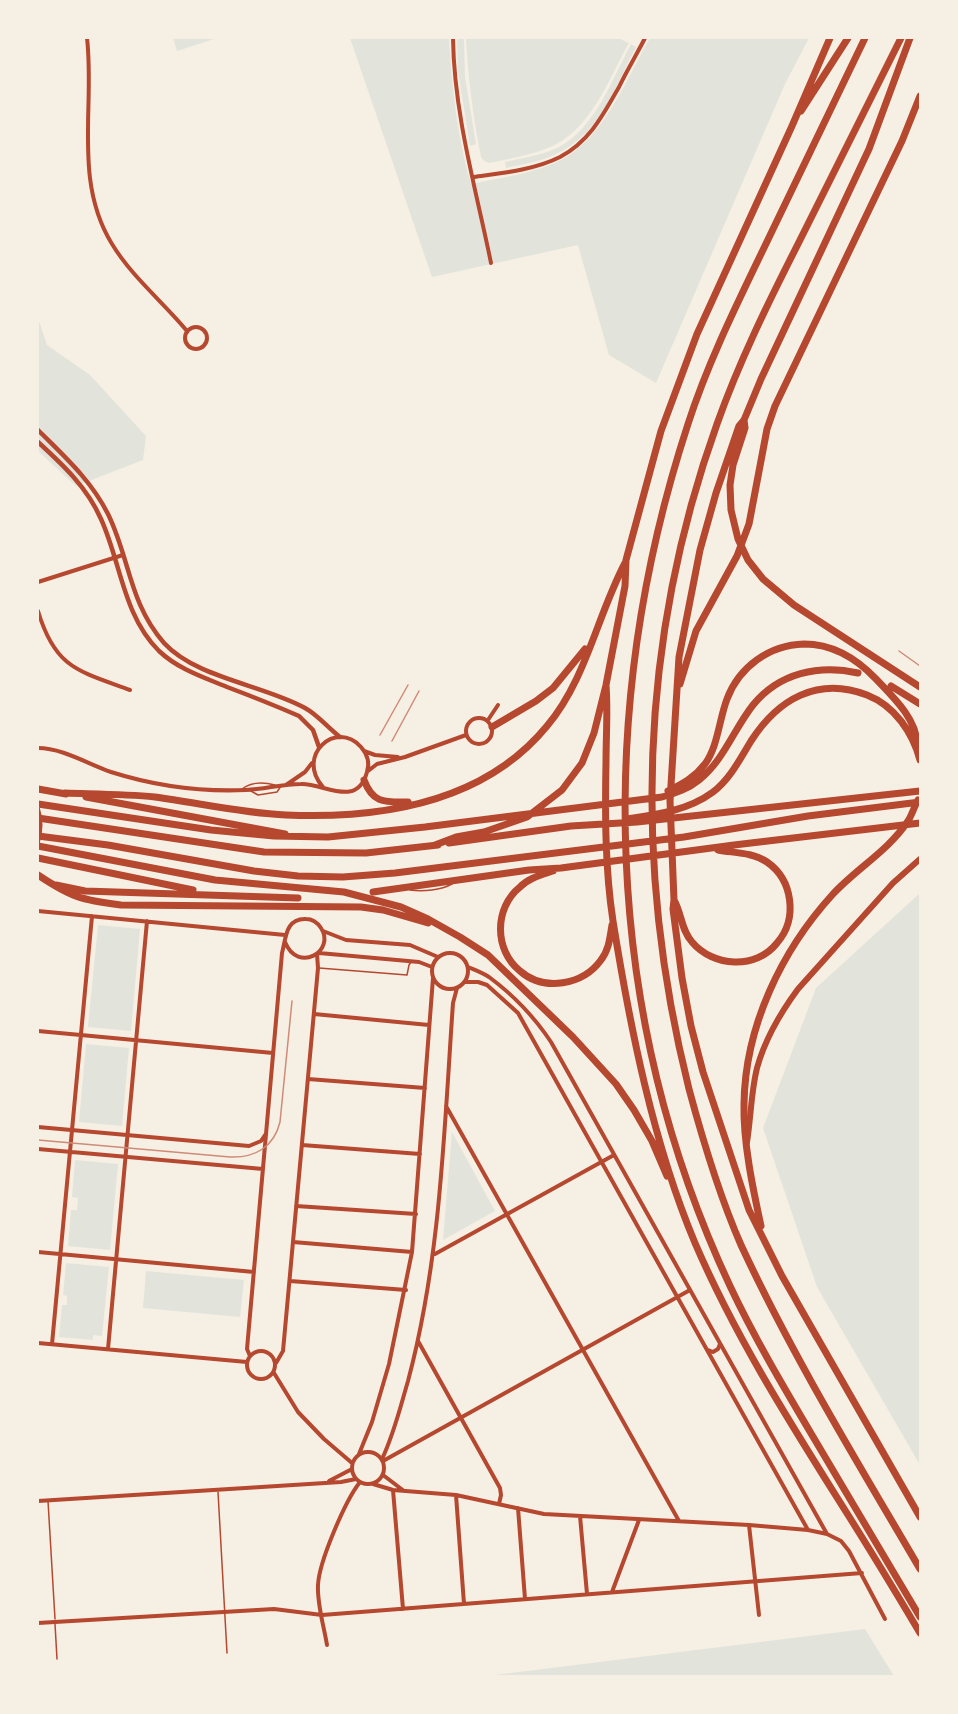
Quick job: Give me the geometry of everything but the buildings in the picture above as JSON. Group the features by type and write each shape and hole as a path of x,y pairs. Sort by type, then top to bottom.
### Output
{"highway":[{"path":"65,793 147,797 285,814 334,815 378,811 425,802 460,791 488,777 525,750 547,726 565,701 591,643 626,560 661,430 685,363 830,38"},
{"path":"792,126 848,38"},
{"path":"865,38 740,298 712,360 689,420 654,544 637,628 629,692 624,774 626,873 637,975 648,1036 672,1134 711,1242 728,1282 766,1357 921,1617"},
{"path":"901,38 766,308 716,425 680,548 663,642 656,696 651,770 653,869 664,973 674,1030 700,1128 740,1242 794,1352 921,1569"},
{"path":"910,38 868,149 744,420 739,426 716,493 700,550 683,631 671,759 670,801 674,900 672,909 691,1026 703,1071 749,1209 782,1276 921,1517"},
{"path":"676,701 696,631 737,556 749,524 767,429 775,406 902,141 921,96"},
{"path":"744,420 745,428 733,465 730,485 731,510 738,539 748,560 763,579 794,605 921,687"},
{"path":"435,845 456,837 484,832 527,817 562,790 582,763 594,733 606,685 625,586 626,560"},
{"path":"490,723 536,701 553,688 591,643"},
{"path":"634,800 667,792 685,783 698,772 706,763 713,748 727,698 744,671 760,657 776,649 806,644 829,648 852,658 874,677 899,704 916,732 921,760"},
{"path":"38,804 211,830 293,837 366,834 662,797 682,791 699,780 716,763 753,705 768,690 790,677 808,671 825,669 858,673"},
{"path":"606,685 608,707 606,760 613,920 634,1037 659,1135 678,1196 694,1240 734,1325 782,1410 921,1633"},
{"path":"891,686 921,704"},
{"path":"38,818 264,852 366,853 636,818 680,809 702,799 724,782 764,723 775,711 802,694 818,689 854,690 870,696 900,719 917,747"},
{"path":"364,780 367,790 374,798 385,802 425,802"},
{"path":"762,1235 745,1134 744,1103 753,1039 771,986 813,916 841,885 907,822 918,800 921,786"},
{"path":"38,789 293,837"},
{"path":"571,826 637,822 921,791"},
{"path":"38,836 108,845 254,871 298,876 343,877 394,873 684,837 808,816 921,802"},
{"path":"373,892 461,879 921,823"},
{"path":"38,844 215,880 344,892 401,907 460,937 488,955 520,984 596,1061 634,1110 652,1141 678,1196"},
{"path":"674,900 679,909 684,930 692,942 705,954 718,960 733,963 749,961 765,954 777,944 790,916 787,888 779,873 766,861 749,854 709,849"},
{"path":"38,858 176,888 234,897"},
{"path":"747,1143 758,1066 771,1031 785,1007 798,989 893,883 921,859"},
{"path":"561,868 529,879 509,899 502,914 500,932 503,948 510,962 521,972 544,982 561,984 575,980 590,972 603,959 609,945 613,920"},
{"path":"38,875 63,892 85,900 121,905 361,907 383,910 440,927"},
{"path":"48,882 85,891 298,898"}],"street":[{"path":"87,38 89,167 92,197 98,216 119,255 187,331 186,342 190,348 198,349 205,345 208,336 204,329 194,327 187,331"},
{"path":"453,38 456,87 491,263"},
{"path":"474,177 533,166 560,157 574,148 594,129 605,113 645,38"},
{"path":"38,430 71,461 90,484 108,514 141,611 148,624 166,646 191,663 305,708 340,737"},
{"path":"38,442 65,467 100,516 133,614 142,631 160,651 188,671 299,716 313,730 319,747"},
{"path":"38,582 123,555"},
{"path":"38,611 45,636 62,660 89,675 130,690"},
{"path":"490,723 477,717 472,719 466,729 466,735 470,741 483,744 489,740 493,734 490,723 498,705"},
{"path":"368,771 377,764 405,757 466,735"},
{"path":"283,786 305,772 313,762 319,747 340,737 351,739 364,751 375,755 405,757"},
{"path":"38,748 56,751 139,780 199,790 248,790 310,784 340,793 358,787 364,780 368,764 364,751"},
{"path":"313,762 313,771 323,787"},
{"path":"38,809 41,831 38,844"},
{"path":"38,911 285,935"},
{"path":"52,1344 92,916"},
{"path":"250,1356 247,1349 285,935 295,921 303,919 319,924 323,931 324,943 318,953 310,958 294,955 288,950 285,942"},
{"path":"108,1350 147,921"},
{"path":"323,931 346,939 410,945 438,957"},
{"path":"318,953 412,961 432,967"},
{"path":"276,1363 272,1355 265,1351 256,1351 247,1362 249,1372 256,1378 266,1378 273,1373 283,1351 318,953"},
{"path":"358,1480 352,1469 352,1463 359,1454 375,1413 389,1364 412,1252 432,967 438,957 447,953 456,954 464,959 468,967 467,975 464,982 457,988 453,1003 434,1255 418,1341 394,1430 383,1460"},
{"path":"468,967 488,976 540,1026 551,1042 827,1534"},
{"path":"433,978 447,989 457,988"},
{"path":"464,982 478,982 487,985 518,1013 808,1530"},
{"path":"314,1014 429,1025"},
{"path":"38,1031 273,1053"},
{"path":"308,1079 425,1088"},
{"path":"446,1106 679,1522"},
{"path":"38,1127 249,1146 261,1141 266,1134"},
{"path":"302,1145 420,1154"},
{"path":"38,1149 263,1169"},
{"path":"434,1255 614,1155"},
{"path":"296,1206 416,1214"},
{"path":"293,1242 412,1252"},
{"path":"38,1252 254,1272"},
{"path":"290,1281 405,1290"},
{"path":"383,1460 690,1290"},
{"path":"418,1341 500,1488 499,1504"},
{"path":"38,1343 247,1362"},
{"path":"707,1350 713,1352 718,1349 720,1343"},
{"path":"273,1373 298,1412 352,1463"},
{"path":"359,1454 374,1452 383,1460 385,1466 383,1476 373,1484"},
{"path":"325,1483 352,1469"},
{"path":"383,1476 405,1491"},
{"path":"327,1645 318,1586 321,1571 345,1505 358,1480"},
{"path":"38,1501 358,1480 393,1490 456,1496 544,1514 808,1530 827,1534 841,1542 862,1573 885,1619"},
{"path":"393,1490 403,1609"},
{"path":"456,1496 464,1604"},
{"path":"518,1508 525,1599"},
{"path":"580,1516 586,1594"},
{"path":"611,1592 639,1520"},
{"path":"749,1525 759,1615"},
{"path":"38,1623 274,1609 322,1615 862,1573"}],"lane":[{"path":"241,790 247,785 255,784 283,786"},
{"path":"318,968 408,975 412,961"},
{"path":"218,1490 227,1653"},
{"path":"48,1500 57,1659"}],"shaded area":[{"path":"173,38 217,38 177,51"},
{"path":"350,38 449,38 456,111 471,184 517,175 551,165 576,150 602,123 650,38 809,38 785,84 656,383 609,355 578,245 432,277"},
{"path":"457,38 464,38 465,77 476,144 470,146 458,71"},
{"path":"466,38 618,38 629,43 597,103 576,130 548,148 489,163 481,157 478,142"},
{"path":"631,44 636,47 614,91 597,120 586,133 574,144 554,155 506,168 505,162 540,154 559,147 572,138 593,115 602,101"},
{"path":"38,318 47,345 90,375 146,436 143,460 76,486 38,451"},
{"path":"920,893 920,1465 817,1287 763,1128 816,988"},
{"path":"98,925 140,929 131,1031 88,1027"},
{"path":"86,1044 129,1048 122,1126 79,1122"},
{"path":"452,1132 495,1211 443,1240"},
{"path":"75,1160 118,1164 110,1250 68,1246 71,1210 77,1210 78,1198 72,1197"},
{"path":"66,1263 109,1267 102,1336 93,1335 93,1340 59,1337 62,1305 67,1305 67,1296 63,1295"},
{"path":"146,1271 244,1280 240,1317 143,1308"},
{"path":"865,1629 894,1676 487,1676"}],"tram line":[{"path":"899,651 920,666"},
{"path":"380,735 408,685"},
{"path":"392,741 419,691"},
{"path":"38,1140 230,1157 255,1153 273,1138 280,1122 292,1001"}]}
